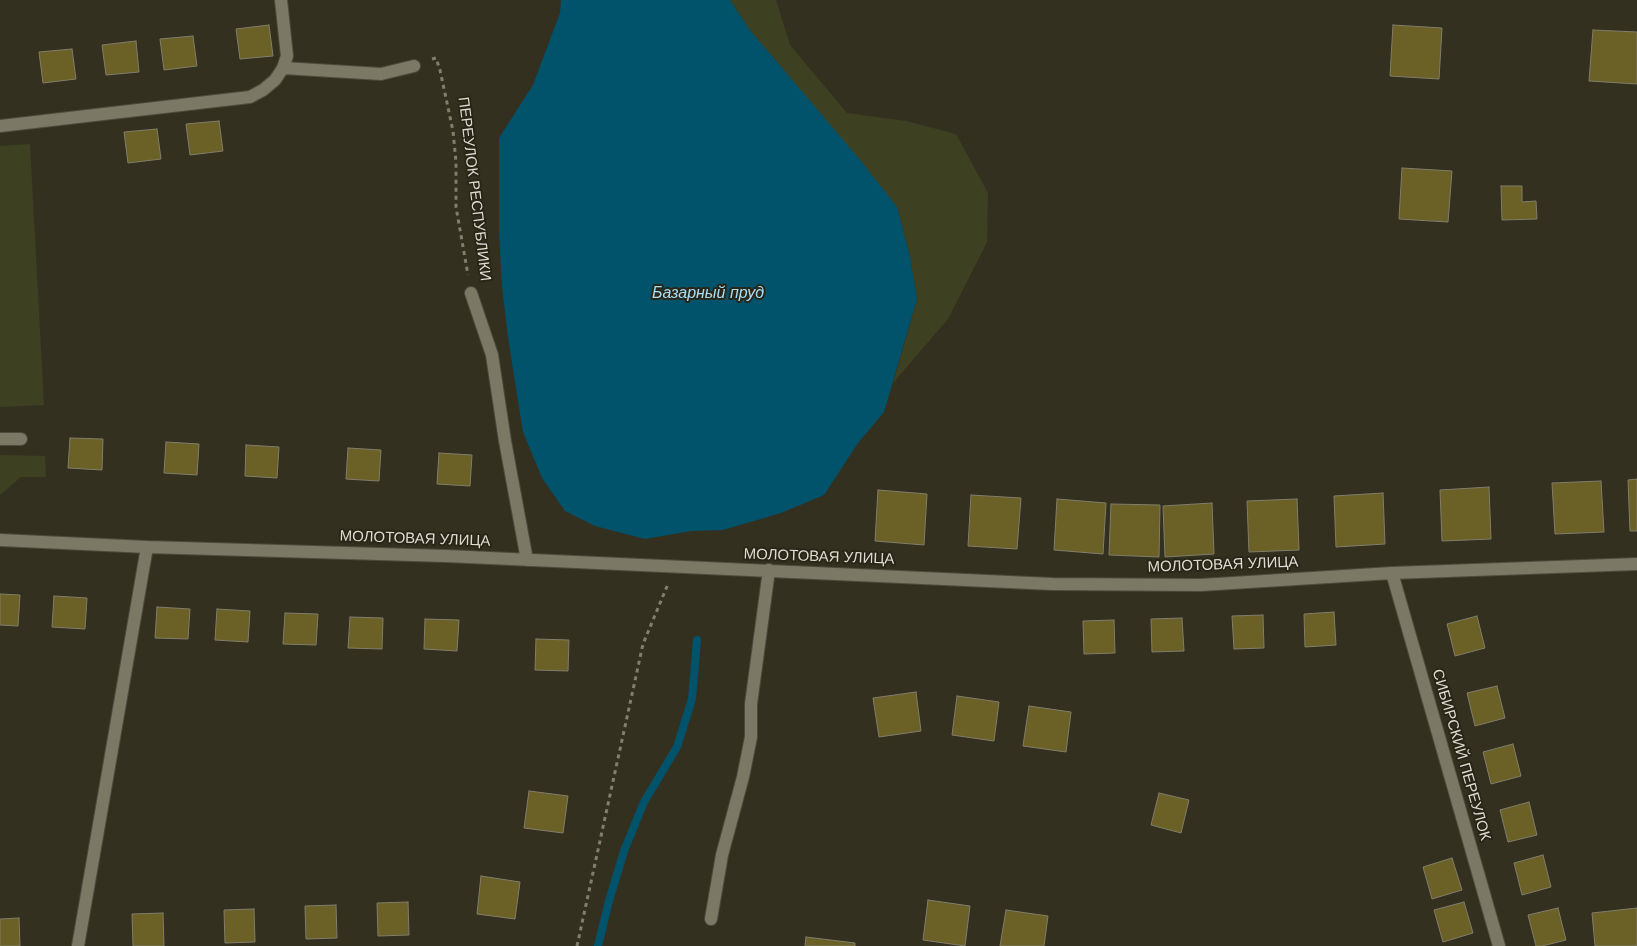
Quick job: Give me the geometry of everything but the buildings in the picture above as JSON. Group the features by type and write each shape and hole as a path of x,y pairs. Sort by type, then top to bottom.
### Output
{"street":[{"path":"0,126 250,97 275,80 288,56 281,0"},
{"path":"283,68 381,74 414,66"},
{"name":"ПЕРЕУЛОК РЕСПУБЛИКИ","path":"471,293 492,355 526,560"},
{"path":"0,440 21,439"},
{"name":"МОЛОТОВАЯ УЛИЦА","path":"0,540 526,560 674,568 769,570 1052,584 1201,585 1392,573 1637,564"},
{"path":"78,946 147,547"},
{"path":"711,919 722,855 743,777 751,737 751,704 769,570"},
{"name":"СИБИРСКИЙ ПЕРЕУЛОК","path":"1392,573 1499,946"}],"path":[{"name":"ПЕРЕУЛОК РЕСПУБЛИКИ","path":"414,66 436,58 440,70 453,131 456,208 471,293"},
{"path":"577,946 643,644 674,568"}],"green space":[{"path":"730,0 776,0 790,45 847,113 906,121 956,134 988,193 987,242 948,319 893,383 917,299 910,257 897,207 749,29"},
{"path":"30,144 44,405 0,407 0,146"},
{"path":"0,455 45,456 46,477 21,477 0,495"}],"water":[{"name":"Базарный пруд","path":"561,0 730,0 749,29 861,161 897,207 910,257 917,299 884,412 858,443 824,495 781,513 723,530 691,531 645,539 595,526 565,511 542,478 523,432 508,338 502,286 499,232 499,138 533,85 560,13"}],"waterway":[{"path":"598,946 624,851 644,802 677,747 692,699 697,640"}]}
